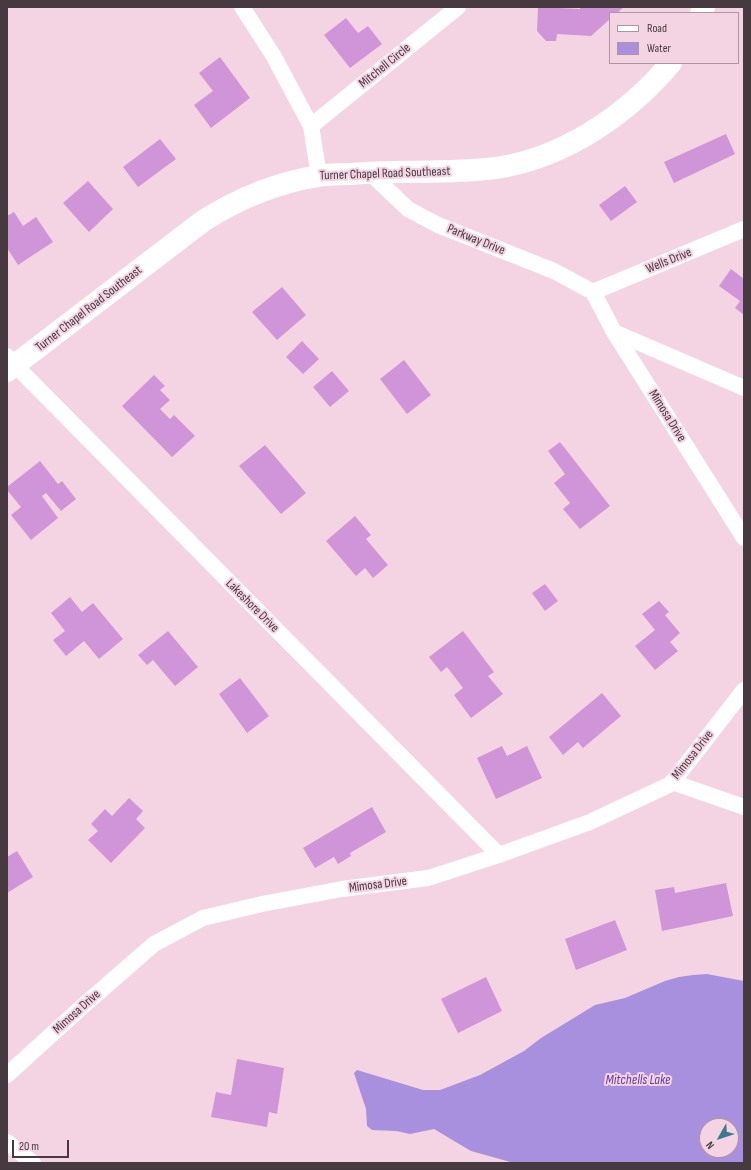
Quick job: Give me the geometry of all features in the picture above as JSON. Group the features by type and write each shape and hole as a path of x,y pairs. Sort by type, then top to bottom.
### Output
{"street":[{"path":"242,7 273,55 311,126 319,176"},
{"name":"Mitchell Circle","path":"311,126 458,7"},
{"name":"Turner Chapel Road Southeast","path":"10,364 225,207 271,187 319,176 369,172 467,171 497,167 529,160 576,141 595,130 637,99 670,64"},
{"name":"Parkway Drive","path":"369,172 408,209 438,225 554,271 593,292"},
{"name":"Wells Drive","path":"593,292 744,230"},
{"name":"Mimosa Drive","path":"593,292 614,332 744,538"},
{"path":"614,332 744,388"},
{"name":"Lakeshore Drive","path":"10,364 498,855"},
{"name":"Mimosa Drive","path":"7,1075 82,1006 154,944 203,918 262,904 342,889 428,878 590,822 671,784 744,690"},
{"path":"672,782 744,807"},
{"path":"7,1142 33,1163"}],"water":[{"name":"Mitchells Lake","path":"707,974 744,981 744,1163 514,1163 471,1151 434,1129 410,1134 396,1131 372,1130 367,1126 366,1109 354,1073 357,1070 423,1090 440,1090 480,1075 524,1051 541,1038 595,1005 625,998 665,981 679,977"}],"building":[{"path":"538,7 580,9 580,7 624,7 618,12 609,12 609,20 591,36 557,34 556,41 546,41 537,31"},
{"path":"346,18 358,33 368,26 382,44 350,68 324,35"},
{"path":"220,57 250,98 211,128 194,105 213,91 199,73"},
{"path":"726,134 735,154 674,183 664,162"},
{"path":"160,139 176,159 138,187 123,167"},
{"path":"88,181 113,209 89,232 63,203"},
{"path":"625,186 637,202 611,221 599,205"},
{"path":"14,212 23,226 36,217 53,242 18,265 7,248 7,216"},
{"path":"731,269 744,279 744,315 735,308 740,301 719,286"},
{"path":"282,287 306,315 277,340 252,312"},
{"path":"302,341 319,359 303,374 286,357"},
{"path":"404,360 431,395 407,414 380,379"},
{"path":"332,371 349,391 330,407 313,387"},
{"path":"154,375 165,386 160,390 170,400 160,409 170,419 174,415 195,436 172,457 122,406"},
{"path":"560,442 610,506 580,529 563,509 570,503 554,483 565,474 548,451"},
{"path":"265,445 306,493 281,514 239,466"},
{"path":"40,461 58,484 62,481 76,499 61,511 46,493 42,496 58,518 31,540 11,515 21,507 7,490 7,487"},
{"path":"355,516 371,535 366,539 388,565 373,578 365,568 356,576 326,541"},
{"path":"545,584 558,601 545,611 532,593"},
{"path":"70,597 82,612 93,603 123,639 99,659 84,641 66,656 53,640 65,631 51,613"},
{"path":"659,601 669,612 665,615 680,633 670,642 678,651 655,670 635,646 655,630 642,614"},
{"path":"168,631 198,667 175,686 153,660 147,665 138,655"},
{"path":"463,631 494,672 488,676 503,694 471,718 454,695 463,688 447,667 441,672 429,657"},
{"path":"240,678 269,716 247,733 219,694"},
{"path":"602,693 621,716 583,748 578,742 563,755 549,737"},
{"path":"502,746 507,756 527,746 542,778 496,799 477,758"},
{"path":"129,798 143,811 136,819 145,828 111,863 88,840 98,831 91,824 105,809 112,816"},
{"path":"372,807 386,832 350,853 351,856 338,864 334,857 315,868 303,848"},
{"path":"17,851 33,877 7,893 7,857"},
{"path":"726,883 733,916 662,931 655,890 674,887 675,893"},
{"path":"615,920 627,950 576,970 565,939"},
{"path":"486,977 502,1011 458,1033 441,999"},
{"path":"237,1059 284,1068 277,1114 269,1112 267,1127 211,1117 216,1092 231,1095"}]}
